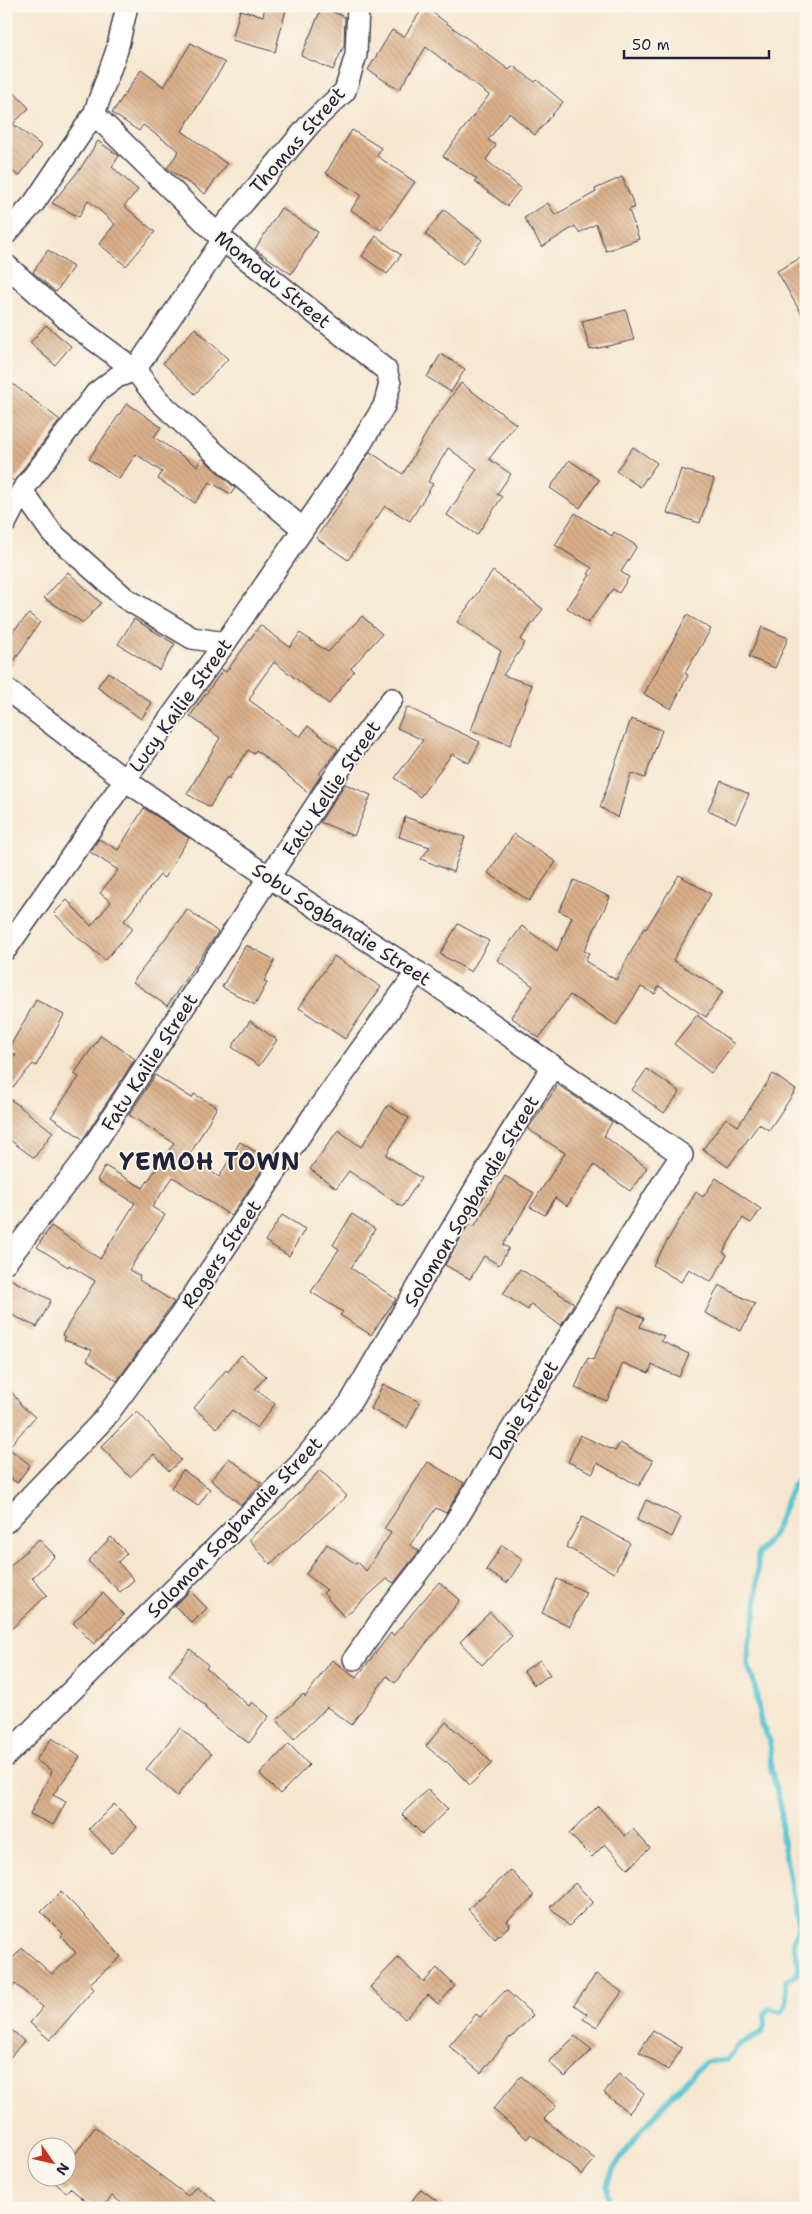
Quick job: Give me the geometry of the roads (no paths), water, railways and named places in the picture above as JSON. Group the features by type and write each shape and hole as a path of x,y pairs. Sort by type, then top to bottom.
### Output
{"street":[{"path":"6,234 34,203 94,114 117,50 127,6"},
{"name":"Thomas Street","path":"135,370 220,237 310,124 344,90 356,55 358,6"},
{"name":"Momodu Street","path":"94,114 220,237 386,370 390,384 384,406 352,458"},
{"path":"6,265 70,322 135,370 159,401 240,476 303,529"},
{"path":"6,522 22,491 96,393 117,377 135,370"},
{"name":"Lucy Kailie Street","path":"6,949 125,780 225,643 352,458"},
{"path":"22,491 52,533 124,598 192,638 225,643"},
{"name":"Sobu Sogbandie Street","path":"6,688 125,780 270,878 417,972 682,1155"},
{"name":"Fatu Kellie Street","path":"270,878 345,761 392,699"},
{"name":"Fatu Kailie Street","path":"6,1262 84,1160 270,878"},
{"name":"Rogers Street","path":"6,1522 105,1418 179,1317 313,1116 417,972"},
{"name":"Solomon Sogbandie Street","path":"6,1756 299,1465 350,1403 478,1184 553,1066"},
{"name":"Dapie Street","path":"354,1659 384,1616 446,1535 659,1189 682,1155"}],"waterway":[{"path":"611,2208 607,2194 607,2185 612,2173 633,2141 677,2090 701,2066 706,2062 727,2060 740,2044 762,2032 765,2025 765,2014 769,2008 781,2012 784,2009 787,1998 786,1981 795,1976 798,1971 794,1943 798,1923 782,1836 781,1807 771,1769 770,1741 761,1724 755,1686 748,1664 749,1642 757,1598 758,1554 774,1533 793,1485 799,1478 806,1476"}],"district":[{"name":"YEMOH TOWN","path":"210,1162"}]}
